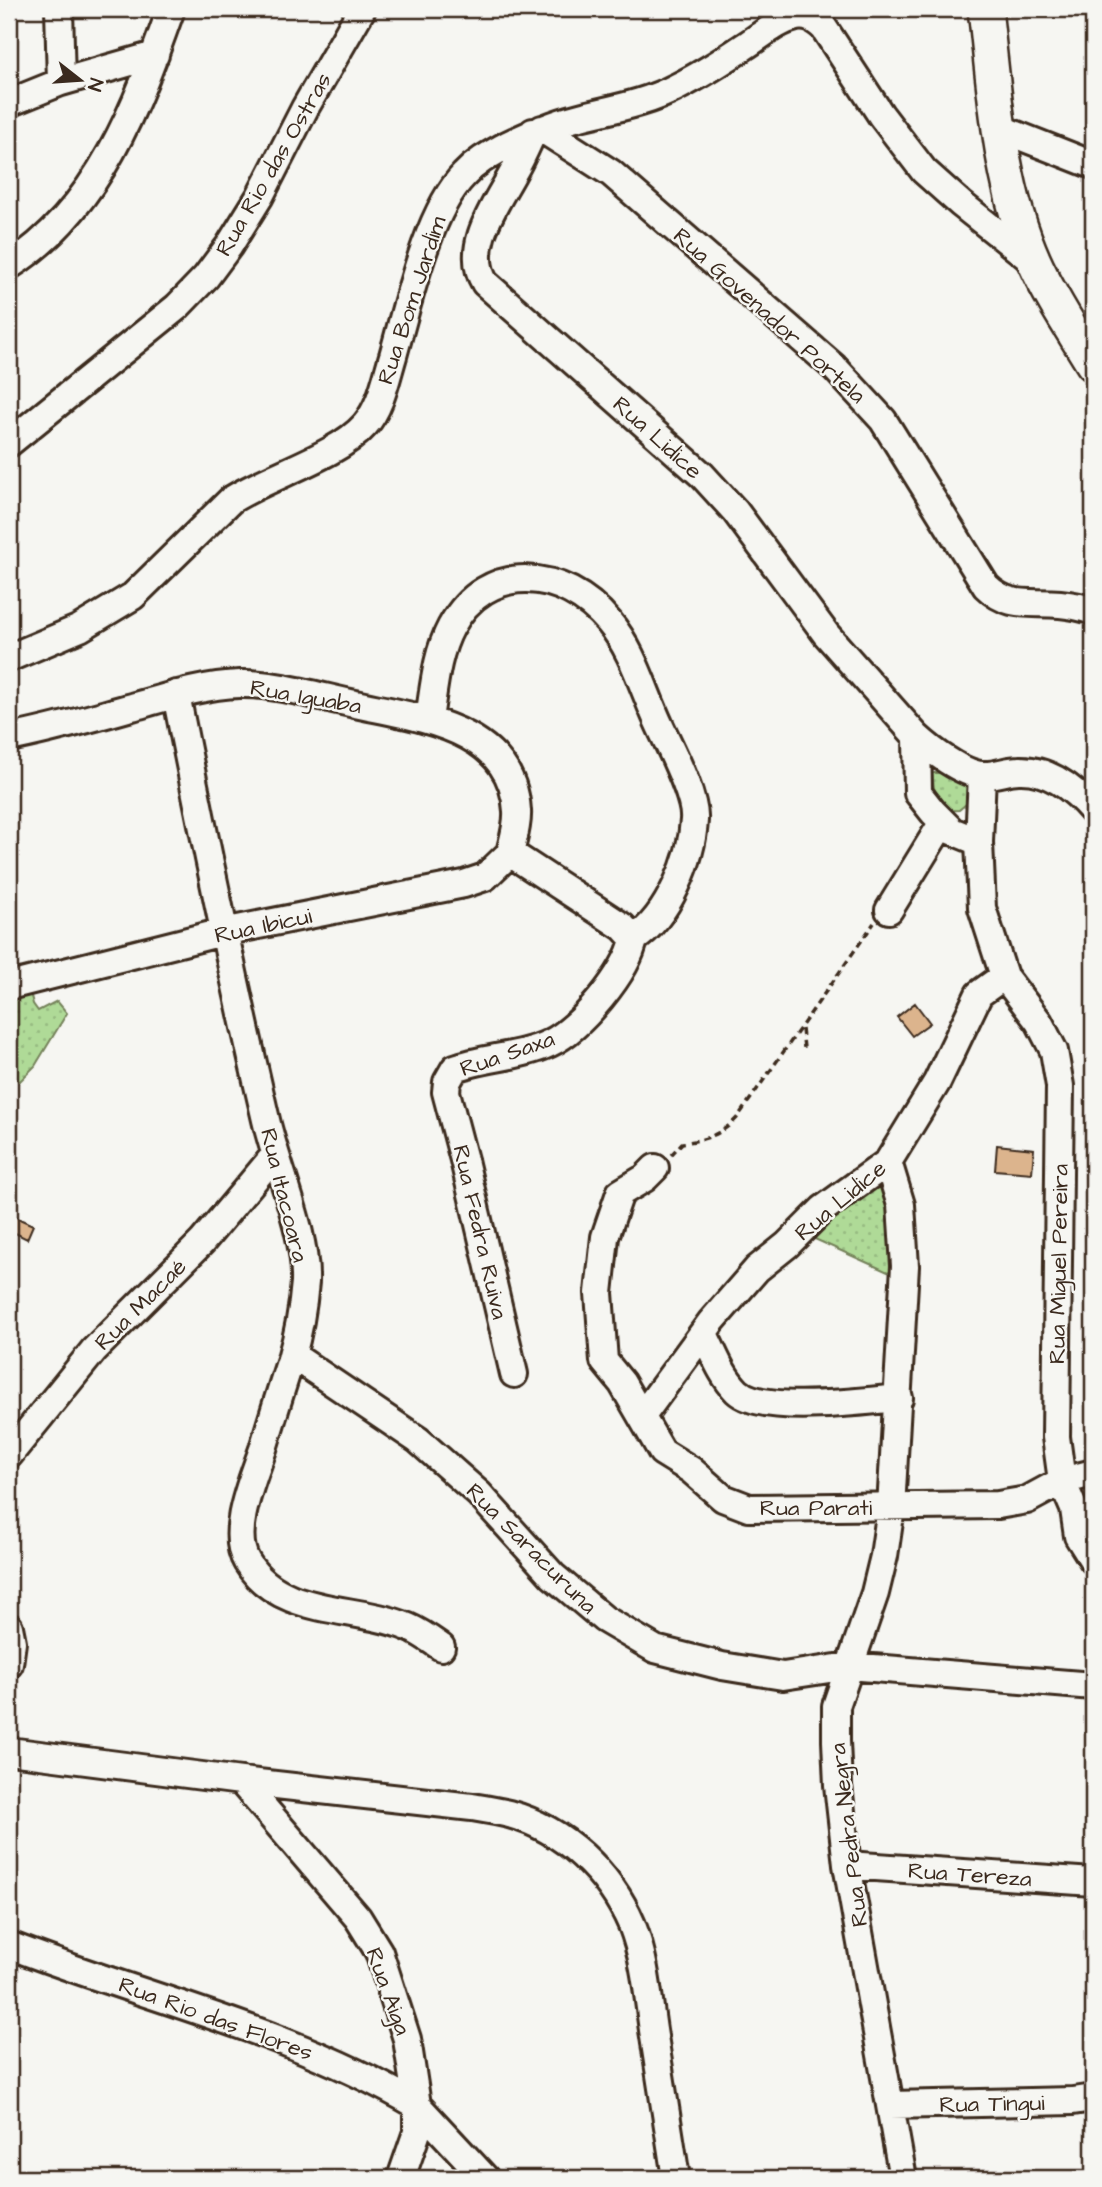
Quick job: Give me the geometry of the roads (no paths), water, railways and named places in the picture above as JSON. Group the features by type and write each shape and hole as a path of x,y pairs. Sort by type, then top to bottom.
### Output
{"main road":[{"path":"985,9 1007,177 1034,262 1093,364"}],"street":[{"path":"59,9 61,82"},
{"path":"9,266 42,241 73,210 93,184 124,127 155,55 171,9"},
{"name":"Rua Rio das Ostras","path":"9,443 177,307 206,277 260,196 305,108 362,9"},
{"name":"Rua Bom Jardim","path":"9,658 80,628 133,596 231,500 348,440 366,424 384,386 441,207 461,177 479,160 538,130 663,95 701,75 776,25 798,16 815,19 824,28 881,115 924,172 1034,262"},
{"path":"9,103 61,82 155,55"},
{"path":"999,128 1093,165"},
{"name":"Rua Govenador Portela","path":"538,130 611,173 834,367 862,395 883,420 986,586 996,596 1018,603 1059,604 1093,611"},
{"name":"Rua Lidice","path":"538,130 482,233 478,264 485,283 702,475 735,511 826,634 917,737 929,748 975,774"},
{"path":"429,719 438,661 460,611 474,596 509,579 530,578 553,583 582,598 608,621 624,646 683,776 695,817 686,863 668,901 656,919 634,939 623,927 510,853"},
{"name":"Rua Iguaba","path":"9,738 54,729 176,694 242,684 293,691 429,719 458,730 481,744 500,764 512,787 517,812 510,853"},
{"name":"Rua Itacoara","path":"176,694 223,932 274,1156 302,1247 305,1280 302,1310 292,1355 262,1451 247,1489 242,1518 245,1560 260,1579 276,1591 297,1601 407,1626 442,1647"},
{"path":"917,737 918,793 952,831 979,842"},
{"path":"1004,976 982,908 975,774 1018,769 1034,771 1063,782 1093,811"},
{"path":"889,911 943,822"},
{"name":"Rua Ibicui","path":"9,986 223,932 464,884 485,877 510,853"},
{"name":"Rua Saxa","path":"446,1091 447,1082 455,1068 526,1051 551,1043 564,1034 616,979 632,953 634,939"},
{"name":"Rua Lidice","path":"642,1416 711,1322 757,1269 787,1245 823,1209 888,1162 937,1082 979,994 1004,976"},
{"name":"Rua Miguel Pereira","path":"1004,976 1040,1023 1054,1051 1060,1086 1056,1437 1062,1481 1074,1509 1078,1536 1093,1560"},
{"name":"Rua Fedra Ruiva","path":"446,1091 514,1374"},
{"name":"Rua Macaé","path":"9,1455 94,1350 202,1242 274,1156"},
{"name":"Rua Pedra Negra","path":"888,1162 901,1205 905,1266 891,1508 875,1593 836,1706 838,1785 847,1865 903,2178"},
{"name":"Rua Parati","path":"654,1168 645,1178 620,1193 605,1237 599,1293 604,1361 622,1383 662,1452 691,1470 723,1498 749,1508 891,1508 1015,1503 1027,1500 1062,1481 1093,1473"},
{"path":"704,1334 722,1371 739,1393 755,1399 799,1405 899,1398"},
{"name":"Rua Saracuruna","path":"292,1355 418,1440 479,1494 553,1576 604,1619 655,1648 722,1666 783,1676 849,1666 1093,1686"},
{"path":"9,1627 12,1642 9,1664"},
{"path":"9,1751 472,1807 510,1814 540,1826 594,1866 615,1894 632,1926 648,1998 676,2178"},
{"name":"Rua Aiga","path":"241,1781 358,1918 379,1952 407,2039 417,2105 417,2132 401,2178"},
{"name":"Rua Tereza","path":"847,1865 1093,1882"},
{"name":"Rua Rio das Flores","path":"9,1945 281,2040 376,2081 417,2105"},
{"name":"Rua Tingui","path":"890,2105 1073,2101 1093,2098"},
{"path":"417,2105 485,2178"}]}
